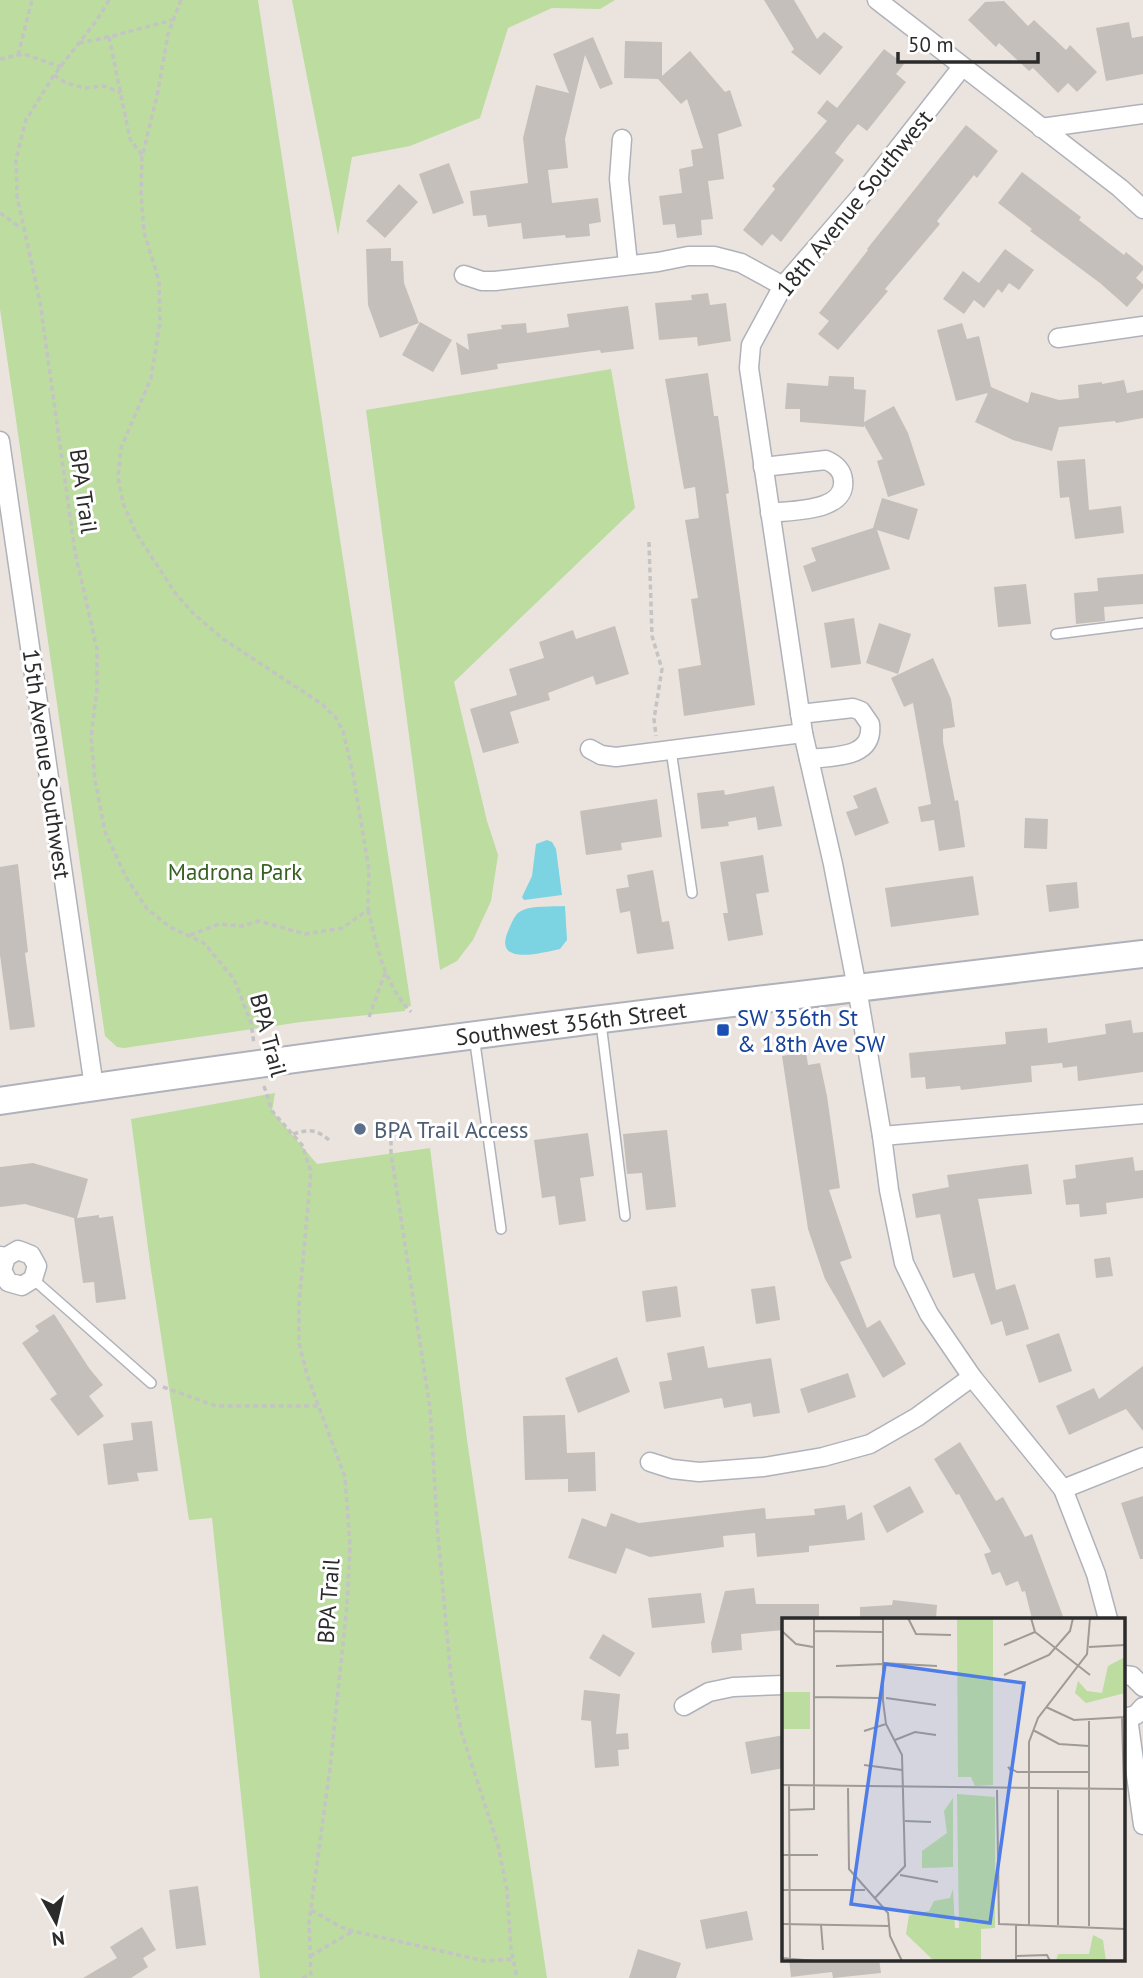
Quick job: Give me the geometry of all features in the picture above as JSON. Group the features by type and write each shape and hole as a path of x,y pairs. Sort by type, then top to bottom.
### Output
{"main road":[{"name":"Southwest 356th Street","path":"0,1101 257,1063 1143,954"}],"street":[{"path":"877,0 1143,209"},
{"name":"18th Avenue Southwest","path":"962,68 860,197 783,286 751,345 749,368 803,733 833,864 904,1263 929,1314 972,1377 1063,1489 1096,1573 1108,1618"},
{"path":"1041,128 1143,114"},
{"path":"622,139 619,179 628,264"},
{"path":"464,275 482,281 495,281 688,256 714,256 741,263 783,286"},
{"path":"1058,338 1143,326"},
{"name":"15th Avenue Southwest","path":"0,441 94,1087"},
{"path":"763,467 826,460 834,463 843,476 842,492 831,503 770,513"},
{"path":"800,714 853,708 861,711 870,724 869,740 858,752 809,759"},
{"path":"590,749 601,755 616,757 803,733"},
{"path":"883,1136 1143,1114"},
{"path":"18,1250 31,1255 37,1266 33,1279 22,1286 8,1282 2,1270 3,1257 18,1250"},
{"path":"650,1462 672,1469 699,1472 764,1467 823,1457 870,1444 917,1417 972,1377"},
{"path":"1063,1489 1143,1457"},
{"path":"1126,1675 1132,1676 1143,1687"},
{"path":"684,1706 709,1692 733,1687 782,1685"},
{"path":"1143,1707 1136,1715 1126,1718 1143,1825"}],"lane":[{"path":"1056,634 1143,623"},
{"path":"664,751 692,893"},
{"path":"600,1019 625,1216"},
{"path":"474,1036 501,1229"},
{"path":"33,1279 151,1383"}],"path":[{"path":"18,55 32,0"},
{"name":"BPA Trail","path":"109,0 54,75 26,120 16,159 17,196 40,302 75,552 97,649 97,689 91,737 104,832 126,877 147,909 170,928 204,943 234,979 251,1023 257,1063 272,1111 302,1144 311,1172 299,1304 299,1343 307,1375 345,1478 350,1546 347,1605 330,1768 311,1910 311,1977"},
{"path":"181,0 172,20 158,96 142,157 144,232 159,281 160,322 150,378 121,448 118,477 123,503 136,533 176,594 194,614 223,639 322,704 336,718 343,732 353,774 369,870 368,910 384,973 402,1003 411,1012"},
{"path":"79,43 172,20"},
{"path":"110,37 130,139 142,157"},
{"path":"0,60 24,54 61,67"},
{"path":"54,75 66,83 85,88 104,86 121,93"},
{"path":"0,214 22,228"},
{"path":"649,542 652,636 662,669 654,719 664,751"},
{"path":"190,935 219,924 242,926 259,921 305,934 342,928 368,910"},
{"path":"369,1017 384,973"},
{"path":"293,1134 308,1129 317,1130 329,1140"},
{"path":"391,1132 391,1153 430,1408 438,1537 452,1677 461,1731 498,1845 507,1890 517,1978"},
{"path":"151,1383 216,1406 318,1406"},
{"path":"311,1910 342,1928 353,1931 485,1961 513,1959"},
{"path":"310,1956 353,1931"},
{"path":"302,1978 311,1977"}],"green space":[{"name":"Madrona Park","path":"0,0 258,0 411,1006 405,1007 405,1011 301,1022 124,1048 117,1047 105,1036 0,309"},
{"path":"292,0 615,0 600,9 552,8 508,28 480,118 410,146 352,157 338,235"},
{"path":"611,369 635,508 454,682 487,821 498,855 491,901 473,940 457,961 440,970 366,410"},
{"path":"275,1093 272,1111 317,1164 430,1148 467,1440 547,1978 260,1978 212,1518 189,1520 131,1119"}],"water":[{"path":"547,840 552,842 556,849 562,895 524,900 522,897 532,876 536,844"},
{"path":"565,906 567,940 560,949 521,955 507,949 505,941 519,912 531,908"}],"building":[{"path":"764,0 794,0 817,39 824,32 843,47 820,75 791,52 794,49"},
{"path":"1004,1 1028,26 1034,20 1066,50 1070,45 1097,72 1077,92 1068,83 1058,93 1033,68 1029,71 999,43 996,47 968,20 985,2"},
{"path":"1129,22 1132,38 1143,36 1143,74 1106,81 1096,28"},
{"path":"593,37 613,84 600,89 585,55 565,139 568,168 548,170 552,203 598,198 601,222 589,224 590,236 566,238 565,235 523,239 521,223 488,227 486,215 473,216 470,191 528,183 523,138 536,85 569,93 553,54"},
{"path":"625,41 662,42 662,76 690,51 725,92 730,90 742,126 718,134 724,179 708,181 713,219 701,220 702,235 677,238 675,224 663,225 659,196 682,193 679,169 693,166 691,150 703,148 687,99 681,104 658,79 624,78"},
{"path":"884,49 904,64 896,74 906,82 867,131 858,124 847,137 835,153 844,160 781,242 772,234 762,246 743,230 775,189 772,186 827,121 817,113 827,100 837,108"},
{"path":"966,125 998,151 977,178 974,175 937,221 940,224 838,350 818,334 829,321 819,313"},
{"path":"449,163 464,203 433,214 419,174"},
{"path":"1022,172 1081,217 1079,220 1124,255 1126,252 1143,266 1136,278 1143,284 1143,288 1127,307 998,203"},
{"path":"399,184 418,202 385,238 366,221"},
{"path":"391,248 391,261 403,261 404,283 419,323 380,338 368,305 366,249"},
{"path":"1005,249 1034,270 1019,290 1009,283 1002,293 998,289 984,308 974,300 964,314 943,299 963,271 979,283"},
{"path":"708,293 710,305 726,303 731,341 698,346 697,337 659,340 655,303 692,300 691,295"},
{"path":"628,306 634,349 601,353 600,350 497,364 498,369 461,375 456,342 469,350 467,334 502,329 501,325 526,323 527,333 569,327 567,314"},
{"path":"420,322 452,340 433,372 402,355"},
{"path":"962,323 967,339 979,336 991,387 1028,403 1031,392 1059,400 1079,398 1078,385 1124,380 1127,393 1143,390 1143,418 1059,427 1052,451 1013,440 975,422 988,393 956,401 937,330"},
{"path":"708,373 714,416 718,416 729,493 726,494 755,705 684,716 678,669 701,665 691,599 698,598 685,520 699,518 695,487 684,489 665,379"},
{"path":"829,376 854,377 854,389 866,390 864,422 894,406 908,433 925,485 888,497 877,461 883,459 864,425 800,422 800,409 785,409 787,383 828,386"},
{"path":"1085,459 1089,510 1121,506 1124,533 1075,539 1069,497 1060,498 1057,461"},
{"path":"882,498 918,509 909,540 877,530 890,569 812,592 803,566 816,561 811,548 873,528"},
{"path":"1143,574 1143,604 1104,607 1105,621 1076,624 1074,593 1098,591 1097,578"},
{"path":"1026,584 1031,624 998,627 994,587"},
{"path":"854,618 861,664 831,668 824,623"},
{"path":"879,623 911,634 898,674 866,663"},
{"path":"615,626 629,674 596,685 593,676 548,693 550,700 510,712 519,743 483,753 470,709 517,695 509,669 544,658 539,642 573,630 576,639"},
{"path":"933,658 951,699 955,727 943,729 943,742 955,801 958,800 965,847 939,851 934,820 921,822 918,807 931,804 913,703 904,707 891,678"},
{"path":"774,786 782,826 758,830 756,817 728,822 729,826 701,829 697,793 724,790 725,795"},
{"path":"876,787 889,823 855,836 846,812 858,808 853,796"},
{"path":"657,799 662,837 621,843 622,850 586,855 580,811"},
{"path":"1025,818 1048,819 1047,849 1024,848"},
{"path":"763,855 769,892 756,894 763,935 728,941 723,913 728,913 720,862"},
{"path":"18,864 28,952 25,953 35,1027 10,1030 0,955 0,867"},
{"path":"653,870 662,922 669,921 674,949 637,954 630,911 620,913 616,889 629,887 627,875"},
{"path":"973,876 979,915 891,927 885,888"},
{"path":"1077,882 1079,908 1049,912 1046,885"},
{"path":"1131,1020 1133,1033 1143,1032 1143,1072 1078,1081 1077,1066 1063,1068 1062,1063 1031,1066 1032,1082 961,1090 960,1086 926,1089 925,1077 911,1078 909,1053 1006,1044 1005,1032 1047,1028 1048,1043 1106,1034 1105,1024"},
{"path":"806,1052 808,1065 820,1063 827,1096 840,1188 829,1190 852,1258 840,1262 867,1328 880,1320 906,1364 883,1378 825,1279 808,1229 782,1056"},
{"path":"667,1130 676,1207 646,1210 642,1173 627,1174 623,1134"},
{"path":"588,1133 594,1176 580,1178 586,1221 559,1225 555,1196 542,1198 534,1140"},
{"path":"1133,1157 1135,1171 1143,1170 1143,1198 1106,1203 1107,1214 1080,1217 1079,1204 1066,1205 1063,1180 1076,1178 1075,1165"},
{"path":"33,1163 88,1179 77,1218 113,1216 126,1299 96,1303 94,1282 83,1283 74,1218 25,1204 0,1207 0,1167"},
{"path":"1028,1164 1032,1194 978,1199 996,1290 1015,1284 1029,1329 1006,1336 1002,1321 991,1325 974,1273 953,1278 940,1214 916,1218 912,1194 949,1187 947,1175"},
{"path":"1110,1257 1113,1276 1096,1278 1094,1259"},
{"path":"677,1286 681,1317 646,1322 642,1291"},
{"path":"775,1286 780,1320 756,1324 751,1289"},
{"path":"54,1314 103,1385 89,1396 104,1416 78,1436 50,1399 57,1394 22,1343 39,1331 35,1326"},
{"path":"1059,1333 1072,1371 1039,1383 1026,1345"},
{"path":"704,1346 708,1368 771,1358 780,1413 753,1417 751,1403 724,1408 722,1398 664,1409 659,1382 672,1380 667,1353"},
{"path":"617,1357 630,1392 578,1413 565,1378"},
{"path":"1143,1366 1143,1431 1126,1409 1069,1435 1056,1406 1094,1388 1099,1399"},
{"path":"848,1373 856,1397 808,1413 800,1389"},
{"path":"565,1415 567,1453 595,1452 596,1491 568,1492 568,1479 525,1480 523,1416"},
{"path":"152,1421 158,1471 137,1473 139,1481 108,1485 103,1444 133,1440 131,1423"},
{"path":"960,1442 996,1501 1003,1497 1025,1537 1032,1534 1064,1618 1032,1618 1025,1591 1022,1592 1018,1581 1006,1586 1000,1572 992,1575 984,1554 991,1552 959,1494 956,1495 934,1459"},
{"path":"910,1486 924,1512 887,1533 873,1506"},
{"path":"1143,1496 1143,1559 1140,1559 1121,1503"},
{"path":"845,1505 847,1520 862,1512 865,1540 809,1546 809,1552 757,1557 755,1533 723,1536 724,1547 650,1557 626,1548 616,1574 568,1558 582,1518 606,1527 611,1513 639,1523 765,1508 766,1519 815,1515 814,1509"},
{"path":"754,1588 756,1604 819,1604 819,1618 782,1618 782,1630 741,1634 742,1650 712,1653 711,1643 725,1591"},
{"path":"701,1593 705,1623 652,1628 648,1598"},
{"path":"893,1600 937,1605 936,1618 860,1618 860,1607 892,1605"},
{"path":"603,1634 635,1653 620,1677 589,1658"},
{"path":"584,1690 620,1694 616,1734 628,1733 629,1749 618,1750 619,1766 595,1768 591,1721 581,1720"},
{"path":"782,1735 782,1768 751,1774 745,1742"},
{"path":"198,1886 206,1945 176,1949 169,1890"},
{"path":"747,1911 753,1940 706,1949 700,1920"},
{"path":"142,1927 156,1950 143,1958 148,1967 131,1978 83,1978 117,1958 110,1947"},
{"path":"638,1949 681,1963 676,1978 629,1978"},
{"path":"789,1960 879,1960 881,1973 833,1978 832,1972 791,1977"}],"place":[{"name":"SW 356th St & 18th Ave SW","path":"723,1030"},
{"name":"BPA Trail Access","path":"360,1129"}]}
